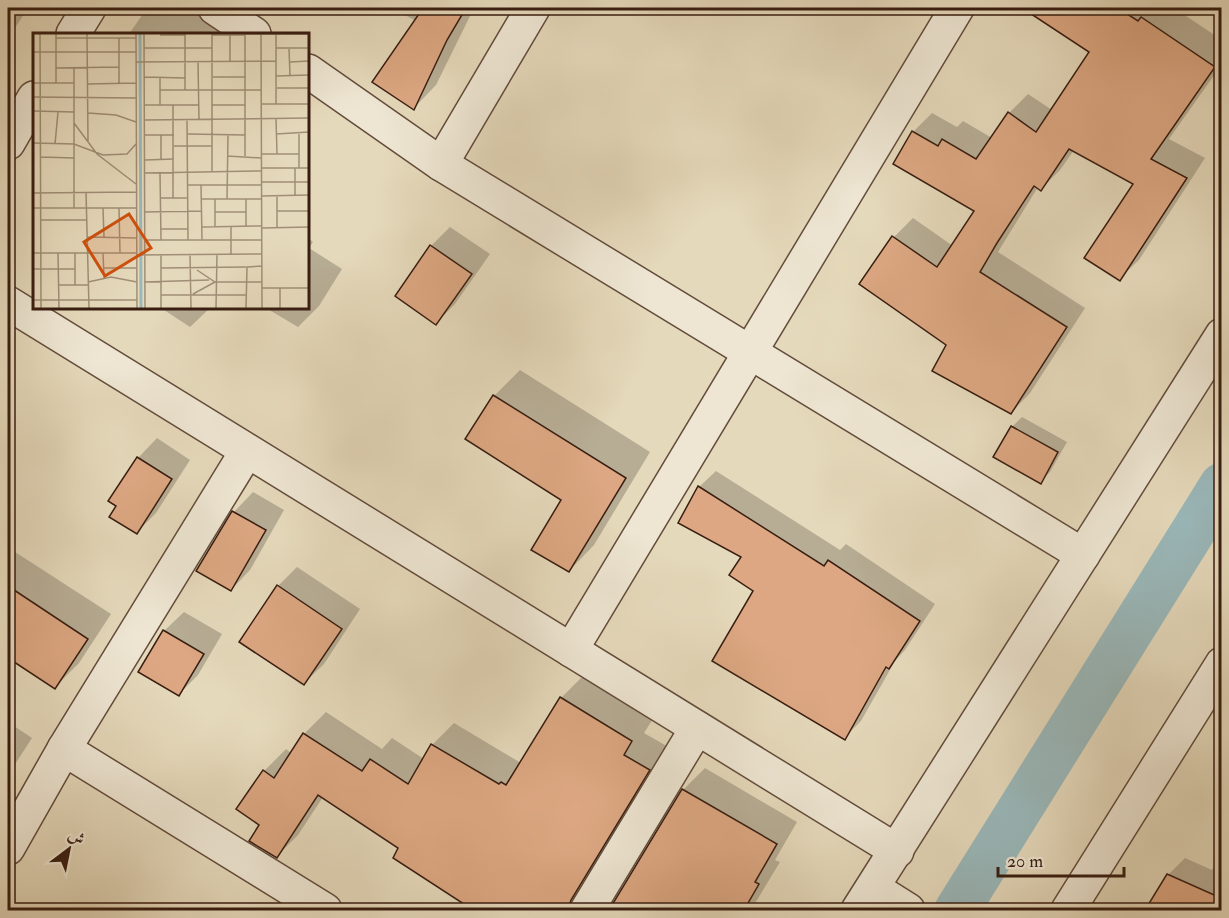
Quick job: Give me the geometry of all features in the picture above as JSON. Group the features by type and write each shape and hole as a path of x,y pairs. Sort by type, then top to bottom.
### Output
{"street":[{"path":"74,33 89,8"},
{"path":"215,8 252,33"},
{"path":"441,164 533,8"},
{"path":"571,651 957,8"},
{"path":"309,72 441,164 1083,555"},
{"path":"8,143 33,100"},
{"path":"8,303 897,851"},
{"path":"908,910 869,896 1221,335"},
{"path":"8,848 64,749 247,451"},
{"path":"1068,910 1210,707 1221,664"},
{"path":"587,910 697,728"},
{"path":"64,749 325,910"}],"building":[{"path":"423,8 466,8 447,40 414,110 372,82"},
{"path":"1022,8 1118,8 1138,21 1141,17 1215,67 1151,159 1187,178 1120,281 1084,258 1133,184 1069,149 1041,191 1034,186 997,243 980,272 1067,327 1011,414 932,371 946,345 859,284 892,236 937,267 974,211 893,164 912,131 938,146 942,139 976,159 1008,112 1036,132 1089,52"},
{"path":"430,245 472,274 436,325 395,296"},
{"path":"493,395 626,478 569,572 531,550 561,500 465,439"},
{"path":"1011,426 1058,452 1041,484 993,457"},
{"path":"137,457 172,479 137,534 109,517 116,506 108,501"},
{"path":"698,486 824,566 828,560 920,621 889,669 886,667 845,740 712,661 753,591 729,575 741,557 678,523"},
{"path":"232,511 266,530 231,591 196,571"},
{"path":"277,585 342,629 304,685 239,642"},
{"path":"8,586 88,639 55,689 8,658"},
{"path":"163,630 204,654 179,696 138,672"},
{"path":"560,697 632,741 624,755 650,770 571,900 568,910 473,910 393,858 398,848 318,795 277,858 249,841 259,825 236,809 263,770 274,778 303,733 362,771 370,759 408,784 431,744 499,784 501,782 506,785"},
{"path":"682,789 777,844 755,882 759,884 744,910 609,910"},
{"path":"1167,874 1221,898 1221,910 1145,910"}],"waterway":[{"path":"957,910 1222,485"}]}
